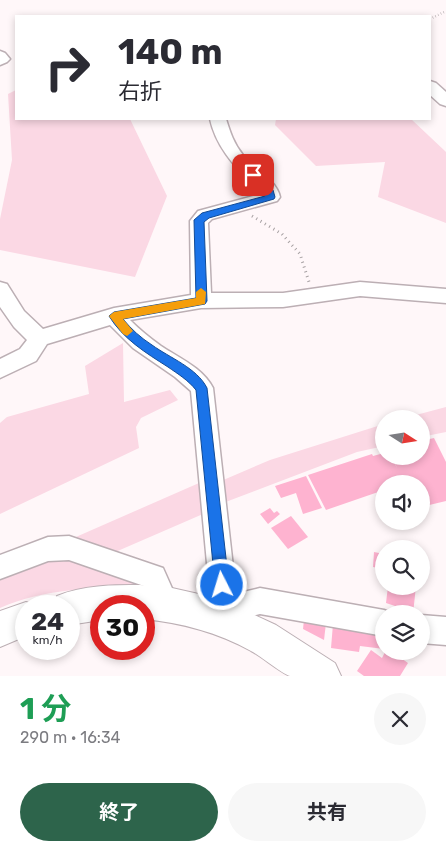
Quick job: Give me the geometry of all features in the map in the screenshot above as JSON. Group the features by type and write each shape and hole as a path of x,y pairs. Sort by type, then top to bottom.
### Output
{"highway":[{"path":"80,606 100,602 165,604 210,614 239,624 292,654 322,676"},
{"path":"0,629 15,623"}],"street":[{"path":"431,87 446,101"},
{"path":"201,301 199,220 205,215 271,197 270,192 238,160 219,126 218,120"},
{"path":"0,288 11,310 24,327 40,338"},
{"path":"0,369 28,355 40,338 114,316 201,301 283,300 360,289 446,296"},
{"path":"114,316 133,336 194,378 202,388 222,585 210,614"},
{"path":"0,568 48,549 69,548 154,577 165,604"},
{"path":"210,614 260,601 375,620"},
{"path":"430,630 446,631"}],"path":[{"path":"431,18 444,12"},
{"path":"236,207 282,234 300,254 314,296"}],"shaded area":[{"path":"15,90 15,120 130,120 167,196 135,277 0,250 0,219 12,160 8,94"},
{"path":"276,120 412,120 446,152 446,223 378,197 385,162 316,166 275,125"},
{"path":"123,343 124,402 170,390 178,400 141,418 136,427 139,448 0,514 0,423 7,417 89,394 85,366"},
{"path":"446,407 446,432 430,435 430,411"},
{"path":"375,427 375,448 357,452 223,503 221,481 270,460"},
{"path":"199,483 203,514 113,553 69,540"},
{"path":"57,559 76,563 144,586 70,590 40,595 15,595 15,602 0,608 0,580"}],"building":[{"path":"434,438 446,462 446,501 430,505 430,475 375,475 375,493 326,510 308,475 372,454 375,455 375,465 396,465 397,468 396,465 430,465 430,439"},
{"path":"306,476 322,508 303,514 296,493 281,498 275,486"},
{"path":"270,508 274,513 277,511 280,514 268,524 260,514"},
{"path":"291,516 308,537 288,549 271,528"},
{"path":"374,552 375,567 373,567"},
{"path":"387,595 415,595 414,605 392,605 386,603"},
{"path":"304,620 326,623 324,640 303,629"},
{"path":"333,624 375,631 375,648 360,646 359,652 331,648"},
{"path":"371,650 375,653 375,660 404,660 408,663 400,676 364,676 357,671"}],"slow traffic":[{"path":"127,331 114,316 156,307 201,301 201,292"}],"route":[{"path":"222,585 202,388 194,378 146,347 126,330 114,316 156,307 201,301 199,220 205,215 271,197 270,192 253,175"}]}
